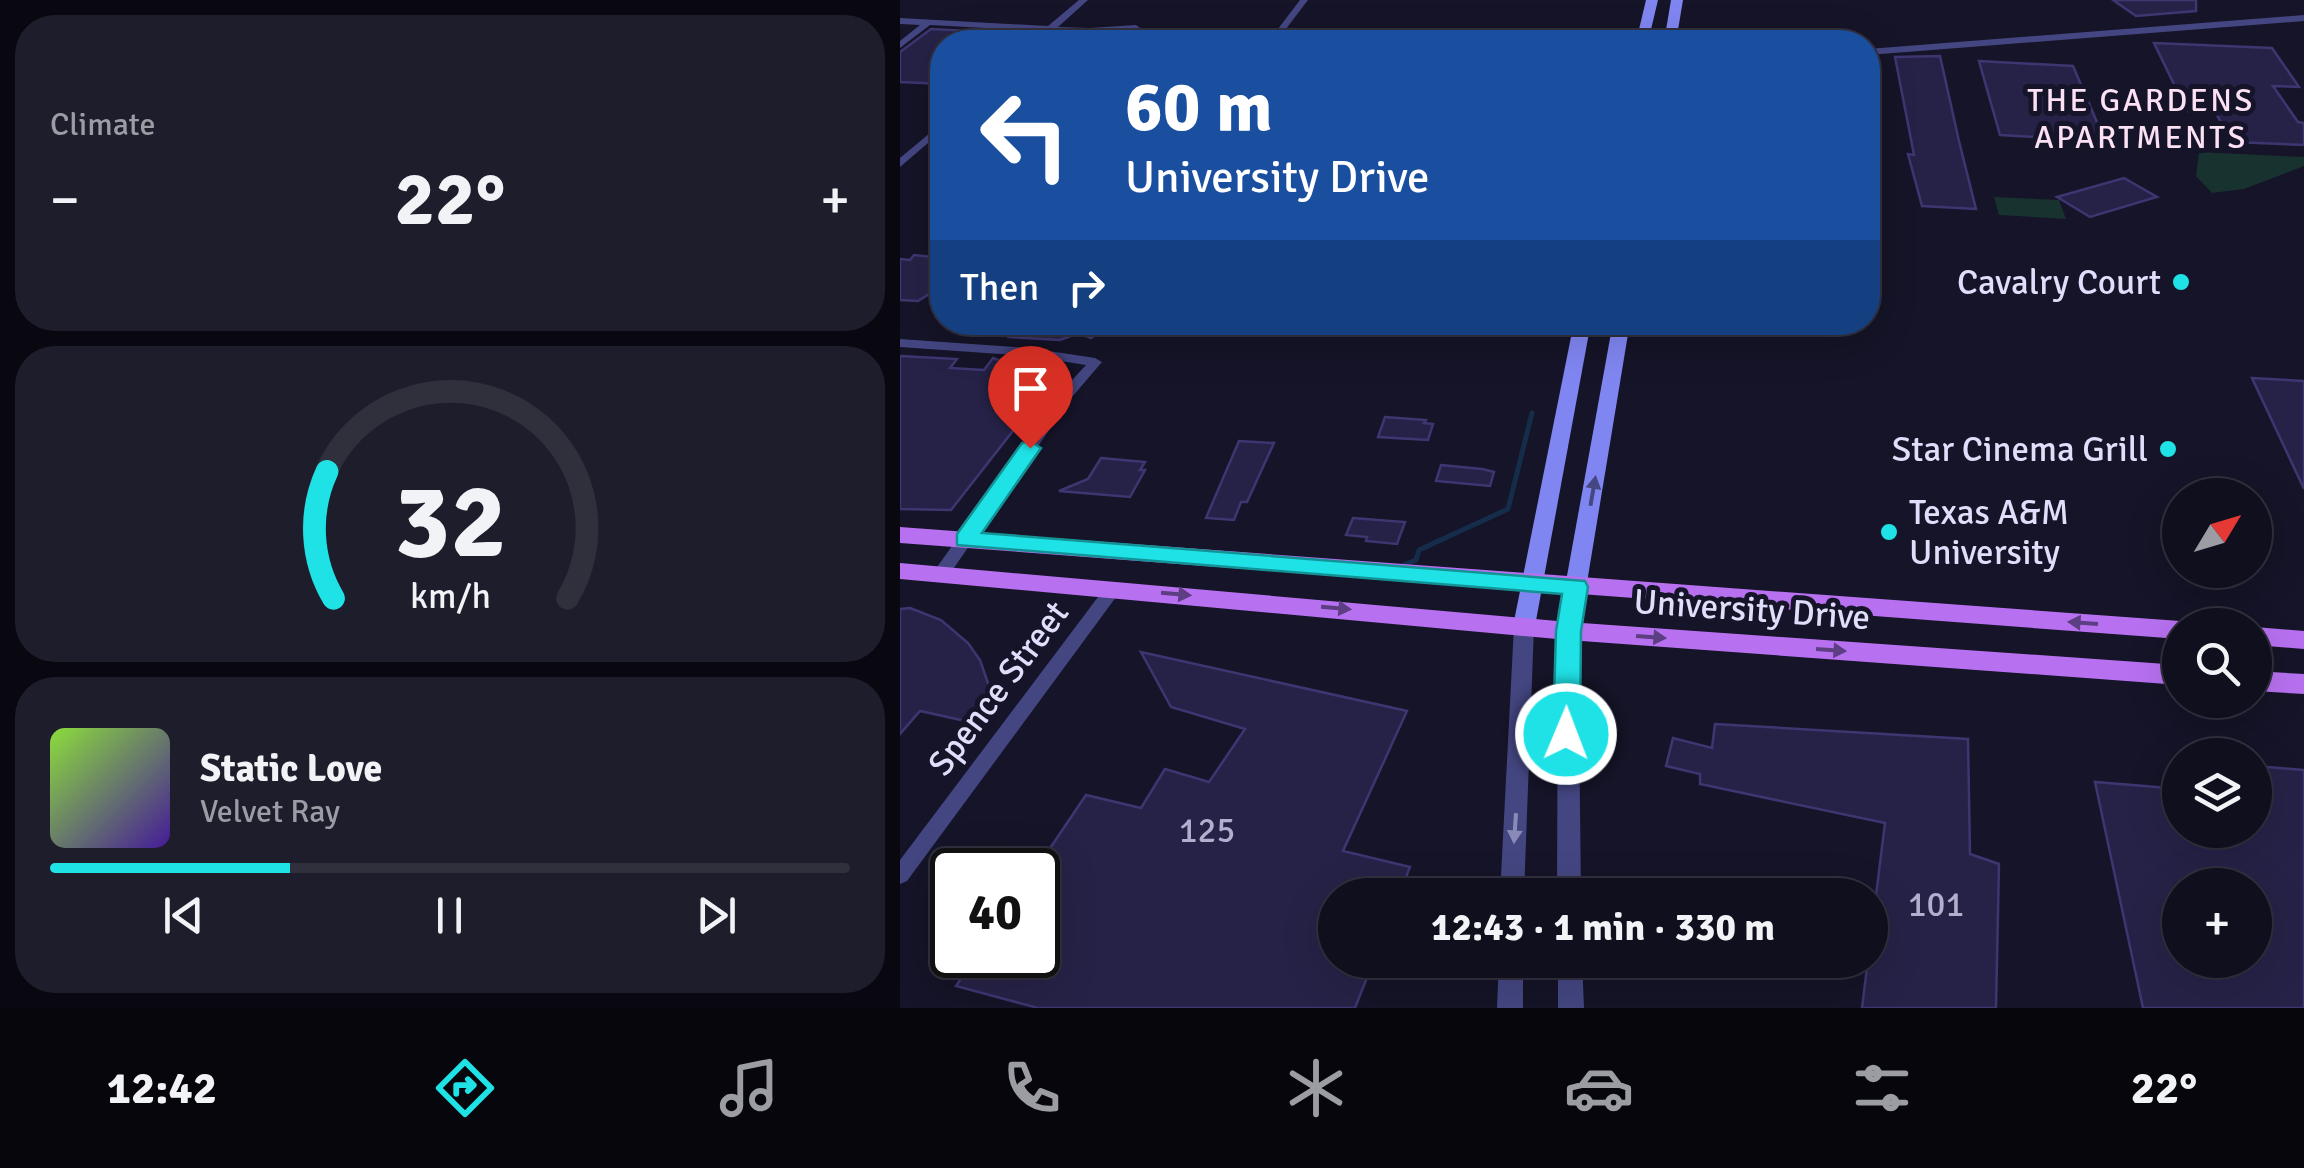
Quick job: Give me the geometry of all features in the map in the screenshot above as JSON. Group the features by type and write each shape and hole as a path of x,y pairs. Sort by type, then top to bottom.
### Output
{"main road":[{"path":"1645,30 1652,0"},
{"path":"1672,30 1677,0"},
{"path":"1524,626 1580,335"},
{"path":"1568,631 1620,335"},
{"name":"University Drive","path":"900,535 2162,629"},
{"name":"University Drive","path":"900,571 1568,631 2162,675"},
{"path":"2272,637 2304,640"},
{"path":"2272,682 2304,684"}],"street":[{"path":"1050,28 1084,0"},
{"path":"1281,30 1304,0"},
{"path":"1880,51 2304,18"},
{"path":"900,21 1136,28"},
{"path":"900,44 929,22"},
{"path":"900,164 930,137"},
{"path":"900,344 1029,352 1095,362 1067,394 941,574"},
{"name":"Spence Street","path":"900,875 1113,589"},
{"path":"1513,878 1524,626"},
{"path":"1568,631 1569,878"},
{"path":"1510,978 1510,1008"},
{"path":"1570,978 1570,1008"}],"green space":[{"path":"2199,152 2304,157 2304,166 2244,189 2212,193 2196,176"},
{"path":"1994,197 2059,200 2066,219 1999,215"}],"building":[{"path":"2113,0 2196,0 2196,11 2136,16"},
{"path":"931,29 951,30 930,30 930,83 900,82 900,52"},
{"path":"2154,43 2272,48 2299,87 2273,86 2298,122 2304,123 2304,145 2233,142 2215,112 2187,111"},
{"path":"1940,56 1976,209 1922,206 1908,154 1914,155 1895,57"},
{"path":"1979,61 2073,66 2105,141 2000,135"},
{"path":"2124,178 2157,197 2090,217 2057,197"},
{"path":"914,255 930,257 930,294 918,301 900,300 900,259 910,260"},
{"path":"1010,335 1074,335 1060,340"},
{"path":"900,356 957,359 950,368 984,370 993,358 1021,368 1023,418 951,510 900,509"},
{"path":"2252,378 2304,381 2304,489"},
{"path":"1385,417 1426,420 1424,423 1433,424 1428,440 1378,437"},
{"path":"1239,441 1274,443 1247,502 1241,502 1234,520 1206,518"},
{"path":"1101,458 1145,462 1140,470 1145,470 1130,497 1059,491 1088,479"},
{"path":"1441,465 1494,472 1490,486 1436,481"},
{"path":"1353,518 1405,522 1397,544 1346,535"},
{"path":"910,608 941,620 968,643 980,660 989,686 970,722 920,711 900,734 900,609"},
{"path":"1141,652 1407,711 1343,851 1410,867 1406,878 1318,878 1318,978 1367,978 1355,1008 1038,1008 956,986 961,978 1060,978 1060,848 1050,848 1086,795 1141,808 1165,769 1209,782 1245,729 1171,707"},
{"path":"1715,724 1968,739 1970,854 1999,864 1996,1008 1862,1008 1866,978 1888,978 1888,878 1878,878 1885,823 1700,784 1700,774 1666,766 1673,738 1712,748"},
{"path":"2272,767 2304,770 2304,1008 2143,1008 2095,782 2162,788 2162,848 2272,848"}],"waterway":[{"path":"1404,565 1416,560 1419,550 1508,509 1532,413"}],"place":[{"name":"Cavalry Court","path":"2181,282"},
{"name":"Star Cinema Grill","path":"2168,449"},
{"name":"Texas A&M University","path":"1889,532"}],"district":[{"name":"THE GARDENS APARTMENTS","path":"2141,118"}],"route":[{"path":"1030,448 966,540 1576,587 1568,631 1566,734"}]}
